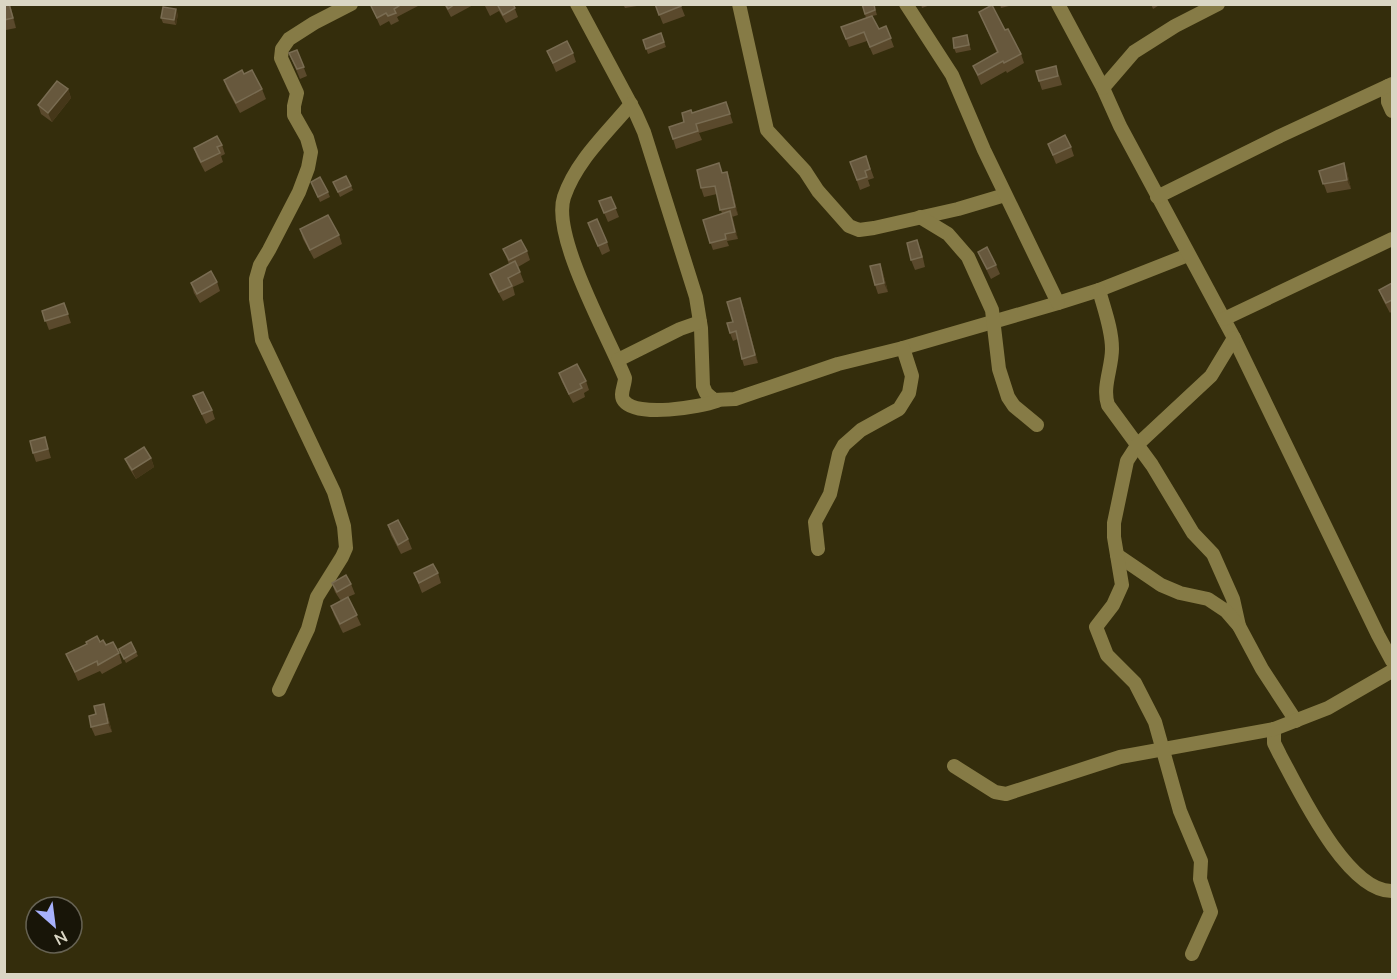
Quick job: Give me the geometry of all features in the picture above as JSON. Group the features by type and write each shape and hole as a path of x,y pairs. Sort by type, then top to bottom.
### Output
{"street":[{"path":"279,690 308,629 317,597 342,558 346,541 342,516 334,492 262,340 256,299 256,279 260,264 299,192 311,152 308,138 294,115 297,93 281,58 282,49 289,39 351,4"},
{"path":"577,4 644,132 688,269 700,322 703,386 706,393 717,401"},
{"path":"739,4 767,130 806,171 818,191 851,227 864,230 1005,195"},
{"path":"906,4 952,75 1005,195 1058,303"},
{"path":"1058,4 1157,197 1234,338 1392,661"},
{"path":"1103,88 1126,60 1140,48 1175,26 1218,4"},
{"path":"1157,197 1287,132 1390,85"},
{"path":"1390,85 1388,98 1392,111"},
{"path":"631,104 582,164 567,190 561,213 575,266 626,380 622,397 627,404 648,410 697,407 735,399 838,364 903,348 1058,303 1188,255"},
{"path":"920,217 948,234 964,251 985,293 995,321 998,361 1008,397 1014,406 1037,425"},
{"path":"1224,319 1392,239"},
{"path":"1098,290 1112,348 1106,400 1110,411 1138,444 1193,533 1216,559 1233,599 1239,626"},
{"path":"618,360 680,329 700,322"},
{"path":"1192,954 1211,910 1200,879 1201,861 1180,811 1155,722 1144,699 1128,675 1107,655 1096,625 1119,595 1122,585 1114,537 1118,500 1127,461 1138,444 1205,383 1218,368 1234,338"},
{"path":"818,549 815,522 830,494 839,454 844,445 861,430 899,409 909,393 912,385 912,372 903,348"},
{"path":"1117,555 1161,585 1180,593 1211,600 1226,611 1239,626 1262,669 1296,721"},
{"path":"954,766 995,792 1004,794 1120,757 1164,751 1274,729 1328,708 1392,671"},
{"path":"1274,729 1275,743 1283,761 1342,860 1367,883 1392,891"}],"building":[{"path":"4,4 9,4 13,18 4,20"},
{"path":"374,4 402,4 394,9 396,13 388,16 386,13 377,18 371,6"},
{"path":"445,4 455,4 448,9"},
{"path":"497,4 513,4 515,8 503,15"},
{"path":"655,4 680,4 681,6 659,15"},
{"path":"862,4 874,4 875,10 865,14"},
{"path":"992,5 1021,54 978,75 973,66 998,52 979,12"},
{"path":"163,7 176,9 174,20 161,18"},
{"path":"872,16 879,29 886,26 891,38 870,47 864,32 846,39 841,27"},
{"path":"661,33 664,42 646,49 643,40"},
{"path":"967,35 969,45 954,48 953,38"},
{"path":"567,41 573,53 553,63 547,51"},
{"path":"297,50 304,67 297,69 289,53"},
{"path":"1056,66 1058,76 1039,81 1036,71"},
{"path":"242,70 244,74 252,70 262,89 236,103 224,80"},
{"path":"57,81 68,89 48,113 38,105"},
{"path":"726,102 730,114 696,124 698,131 673,139 669,127 684,122 682,113 691,110 692,113"},
{"path":"1065,135 1071,147 1053,155 1048,144"},
{"path":"217,136 222,145 217,147 220,153 201,162 194,148"},
{"path":"866,156 870,169 865,171 867,177 857,180 850,162"},
{"path":"719,163 722,173 727,172 735,207 720,210 715,186 701,188 697,170"},
{"path":"1344,163 1347,180 1323,184 1319,171"},
{"path":"346,176 351,186 338,192 333,182"},
{"path":"320,177 328,192 318,197 311,182"},
{"path":"611,197 616,208 604,213 599,201"},
{"path":"730,211 735,232 725,234 726,239 710,243 703,220"},
{"path":"328,215 339,235 310,250 300,229"},
{"path":"597,219 607,242 598,246 588,223"},
{"path":"521,240 527,251 509,260 503,249"},
{"path":"917,240 922,257 911,260 907,243"},
{"path":"987,247 996,265 987,269 978,252"},
{"path":"515,261 520,272 508,278 512,286 499,292 490,274"},
{"path":"880,264 884,283 875,285 870,266"},
{"path":"211,271 217,282 197,294 191,283"},
{"path":"1392,283 1392,300 1386,303 1379,290"},
{"path":"740,298 755,355 742,359 736,331 730,333 727,323 733,322 727,302"},
{"path":"64,303 68,314 45,321 42,311"},
{"path":"577,364 586,381 580,384 582,388 569,394 559,373"},
{"path":"203,392 212,410 202,414 193,396"},
{"path":"45,437 48,449 33,453 30,441"},
{"path":"144,447 151,458 132,470 125,459"},
{"path":"398,520 408,539 398,545 388,525"},
{"path":"433,564 438,573 419,583 414,573"},
{"path":"346,575 351,584 337,592 332,583"},
{"path":"348,597 357,615 340,624 331,606"},
{"path":"97,636 100,642 103,640 106,645 113,642 119,653 98,665 97,661 75,672 66,654 87,644 86,642"},
{"path":"131,642 136,652 124,659 119,649"},
{"path":"104,704 108,723 91,727 89,716 96,714 94,706"}]}
